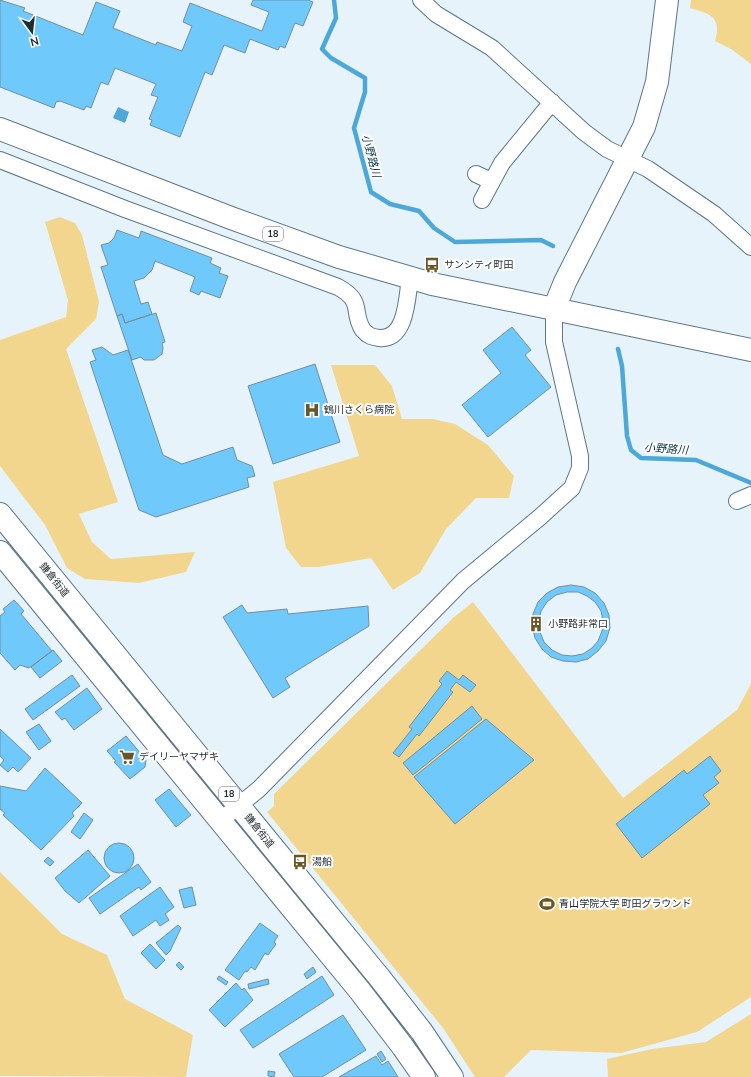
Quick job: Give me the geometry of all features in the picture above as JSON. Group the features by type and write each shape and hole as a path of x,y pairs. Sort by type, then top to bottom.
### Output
{"main road":[{"path":"667,0 657,82 644,127 570,272 554,309 751,350"},
{"name":"18","path":"0,129 339,258 410,278 477,294 554,309"},
{"name":"鎌倉街道","path":"0,514 379,977 422,1032 452,1077"},
{"name":"18","path":"0,552 360,991 424,1077"}],"street":[{"path":"421,0 436,14 492,48 584,132 607,149 648,169 714,214 751,247"},
{"path":"482,200 502,163 552,102"},
{"path":"0,160 125,209 338,287 348,292 354,300 362,328 367,335 374,338 383,339 399,329 403,320 410,278"},
{"path":"476,174 491,181"},
{"path":"220,821 259,789 463,581 540,518 572,488 580,468 580,456 554,342 554,309"}],"shaded area":[{"path":"691,0 751,0 751,64 731,49 715,41 717,26 713,17 709,14 690,8"},
{"path":"60,217 75,223 82,235 99,302 96,319 66,349 118,502 79,514 92,542 111,559 195,552 186,572 139,583 85,579 67,568 45,525 0,466 0,340 66,317 68,300 45,222"},
{"path":"331,365 375,365 392,386 402,419 433,419 455,424 488,445 514,476 509,498 476,498 446,529 420,573 393,590 371,558 319,567 301,567 286,548 273,482 359,456"},
{"name":"青山学院大学 町田グラウンド","path":"473,602 623,798 737,710 751,684 751,997 697,1032 621,1053 531,1050 504,1077 475,1077 443,1028 267,812 274,806 274,794 454,617"},
{"path":"0,872 62,934 107,955 125,999 193,1035 186,1077 0,1076"},
{"path":"751,1014 751,1077 608,1077 607,1059 652,1049 706,1042"}],"water":[{"path":"118,107 129,112 125,123 113,118"}],"building":[{"path":"0,0 25,8 23,11 83,35 96,2 120,11 113,28 156,45 157,42 182,51 192,26 183,22 190,3 262,31 269,12 251,5 253,0 308,0 313,2 303,26 295,23 285,48 280,46 278,50 250,39 245,53 224,45 212,75 205,72 180,137 150,125 152,120 149,119 158,97 151,95 156,84 115,68 108,85 101,82 91,108 86,106 84,110 60,101 56,102 54,108 0,87"},
{"path":"117,230 139,238 141,231 212,258 210,263 221,268 219,273 228,276 220,298 201,291 199,295 190,291 195,277 155,261 152,270 144,278 134,281 141,304 148,302 152,314 125,323 122,314 117,316 101,267 108,265 101,245 109,243 114,238"},
{"path":"156,313 165,342 162,343 162,354 154,360 144,360 141,357 132,360 117,316 122,314 125,323"},
{"path":"512,327 531,350 525,355 551,387 488,437 462,405 501,373 483,350"},
{"path":"102,347 113,355 128,350 163,455 182,464 233,447 237,460 252,466 255,476 247,478 249,487 156,517 139,510 90,362 96,360 92,350"},
{"path":"315,364 340,442 273,464 248,386"},
{"name":"小野路非常口","path":"571,585 584,587 595,593 604,603 609,615 610,628 606,641 598,651 588,659 576,662 563,661 551,657 542,649 535,638 532,626 533,614 538,602 547,593 558,587","holes":["567,592 578,592 595,602 601,611 603,621 602,631 598,641 592,648 583,654 572,656 562,655 552,650 544,642 540,632 539,621 541,611 547,602 556,595"]},
{"path":"14,600 24,611 21,614 52,651 29,668 20,665 15,670 0,653 0,616 5,612 3,609"},
{"path":"242,605 247,613 287,609 288,614 368,606 369,626 285,678 290,687 273,698 223,617"},
{"path":"53,650 62,661 40,678 31,667"},
{"path":"447,671 459,680 463,675 476,685 470,692 456,682 450,690 453,692 419,736 417,734 399,757 393,753 412,729 409,727 442,684 439,681"},
{"path":"72,675 80,686 33,720 25,709"},
{"path":"87,688 102,709 74,730 65,718 62,720 55,712"},
{"path":"472,706 482,719 413,775 403,763"},
{"path":"486,719 534,760 455,824 414,777"},
{"path":"39,724 51,741 39,750 26,732"},
{"path":"0,729 31,758 18,772 13,767 8,772 0,765 4,760 0,756"},
{"path":"126,736 146,760 145,767 130,779 114,762 116,761 107,751"},
{"path":"710,756 721,771 714,777 719,783 703,795 710,804 642,858 616,824 684,770 687,774"},
{"path":"45,768 82,803 72,813 74,816 41,850 3,815 5,813 0,809 0,786 26,791"},
{"path":"169,789 191,815 176,827 155,800"},
{"path":"84,813 93,820 80,839 71,832"},
{"path":"119,843 125,844 133,852 133,864 125,872 119,873 113,872 105,864 104,858 105,852 113,844"},
{"path":"88,850 110,876 79,903 65,891 55,878"},
{"path":"48,857 54,862 50,866 44,861"},
{"path":"138,864 151,882 141,890 139,887 100,914 89,898"},
{"path":"160,887 174,907 165,914 169,920 160,926 156,920 133,936 120,916"},
{"path":"192,887 196,905 184,908 179,890"},
{"path":"260,923 278,936 274,942 276,944 268,955 265,953 255,970 251,967 247,972 245,971 239,980 225,970"},
{"path":"178,925 181,928 170,951 166,955 156,943"},
{"path":"150,944 165,960 156,969 141,953"},
{"path":"179,962 184,967 181,970 176,965"},
{"path":"313,967 316,972 307,979 304,974"},
{"path":"219,976 228,982 226,985 217,979"},
{"path":"322,976 334,995 253,1048 240,1030"},
{"path":"268,979 269,984 249,989 248,984"},
{"path":"236,983 242,990 244,988 253,1000 225,1027 209,1010"},
{"path":"343,1015 366,1050 322,1077 294,1077 279,1054"},
{"path":"381,1051 386,1059 382,1062 377,1054"},
{"path":"376,1056 382,1065 388,1061 398,1077 339,1077"},
{"path":"268,1071 275,1072 274,1077 268,1076"}],"waterway":[{"name":"小野路川","path":"334,0 336,18 322,49 331,58 365,78 365,92 354,128 371,192 390,204 419,211 434,228 455,242 541,240 553,246"},
{"name":"小野路川","path":"618,349 622,366 627,436 631,450 641,458 696,460 751,483"}],"place":[{"name":"サンシティ町田","path":"432,265"},
{"name":"鶴川さくら病院","path":"312,410"},
{"name":"小野路非常口","path":"536,624"},
{"name":"デイリーヤマザキ","path":"127,757"},
{"name":"湯船","path":"300,862"},
{"name":"青山学院大学 町田グラウンド","path":"547,904"}]}
